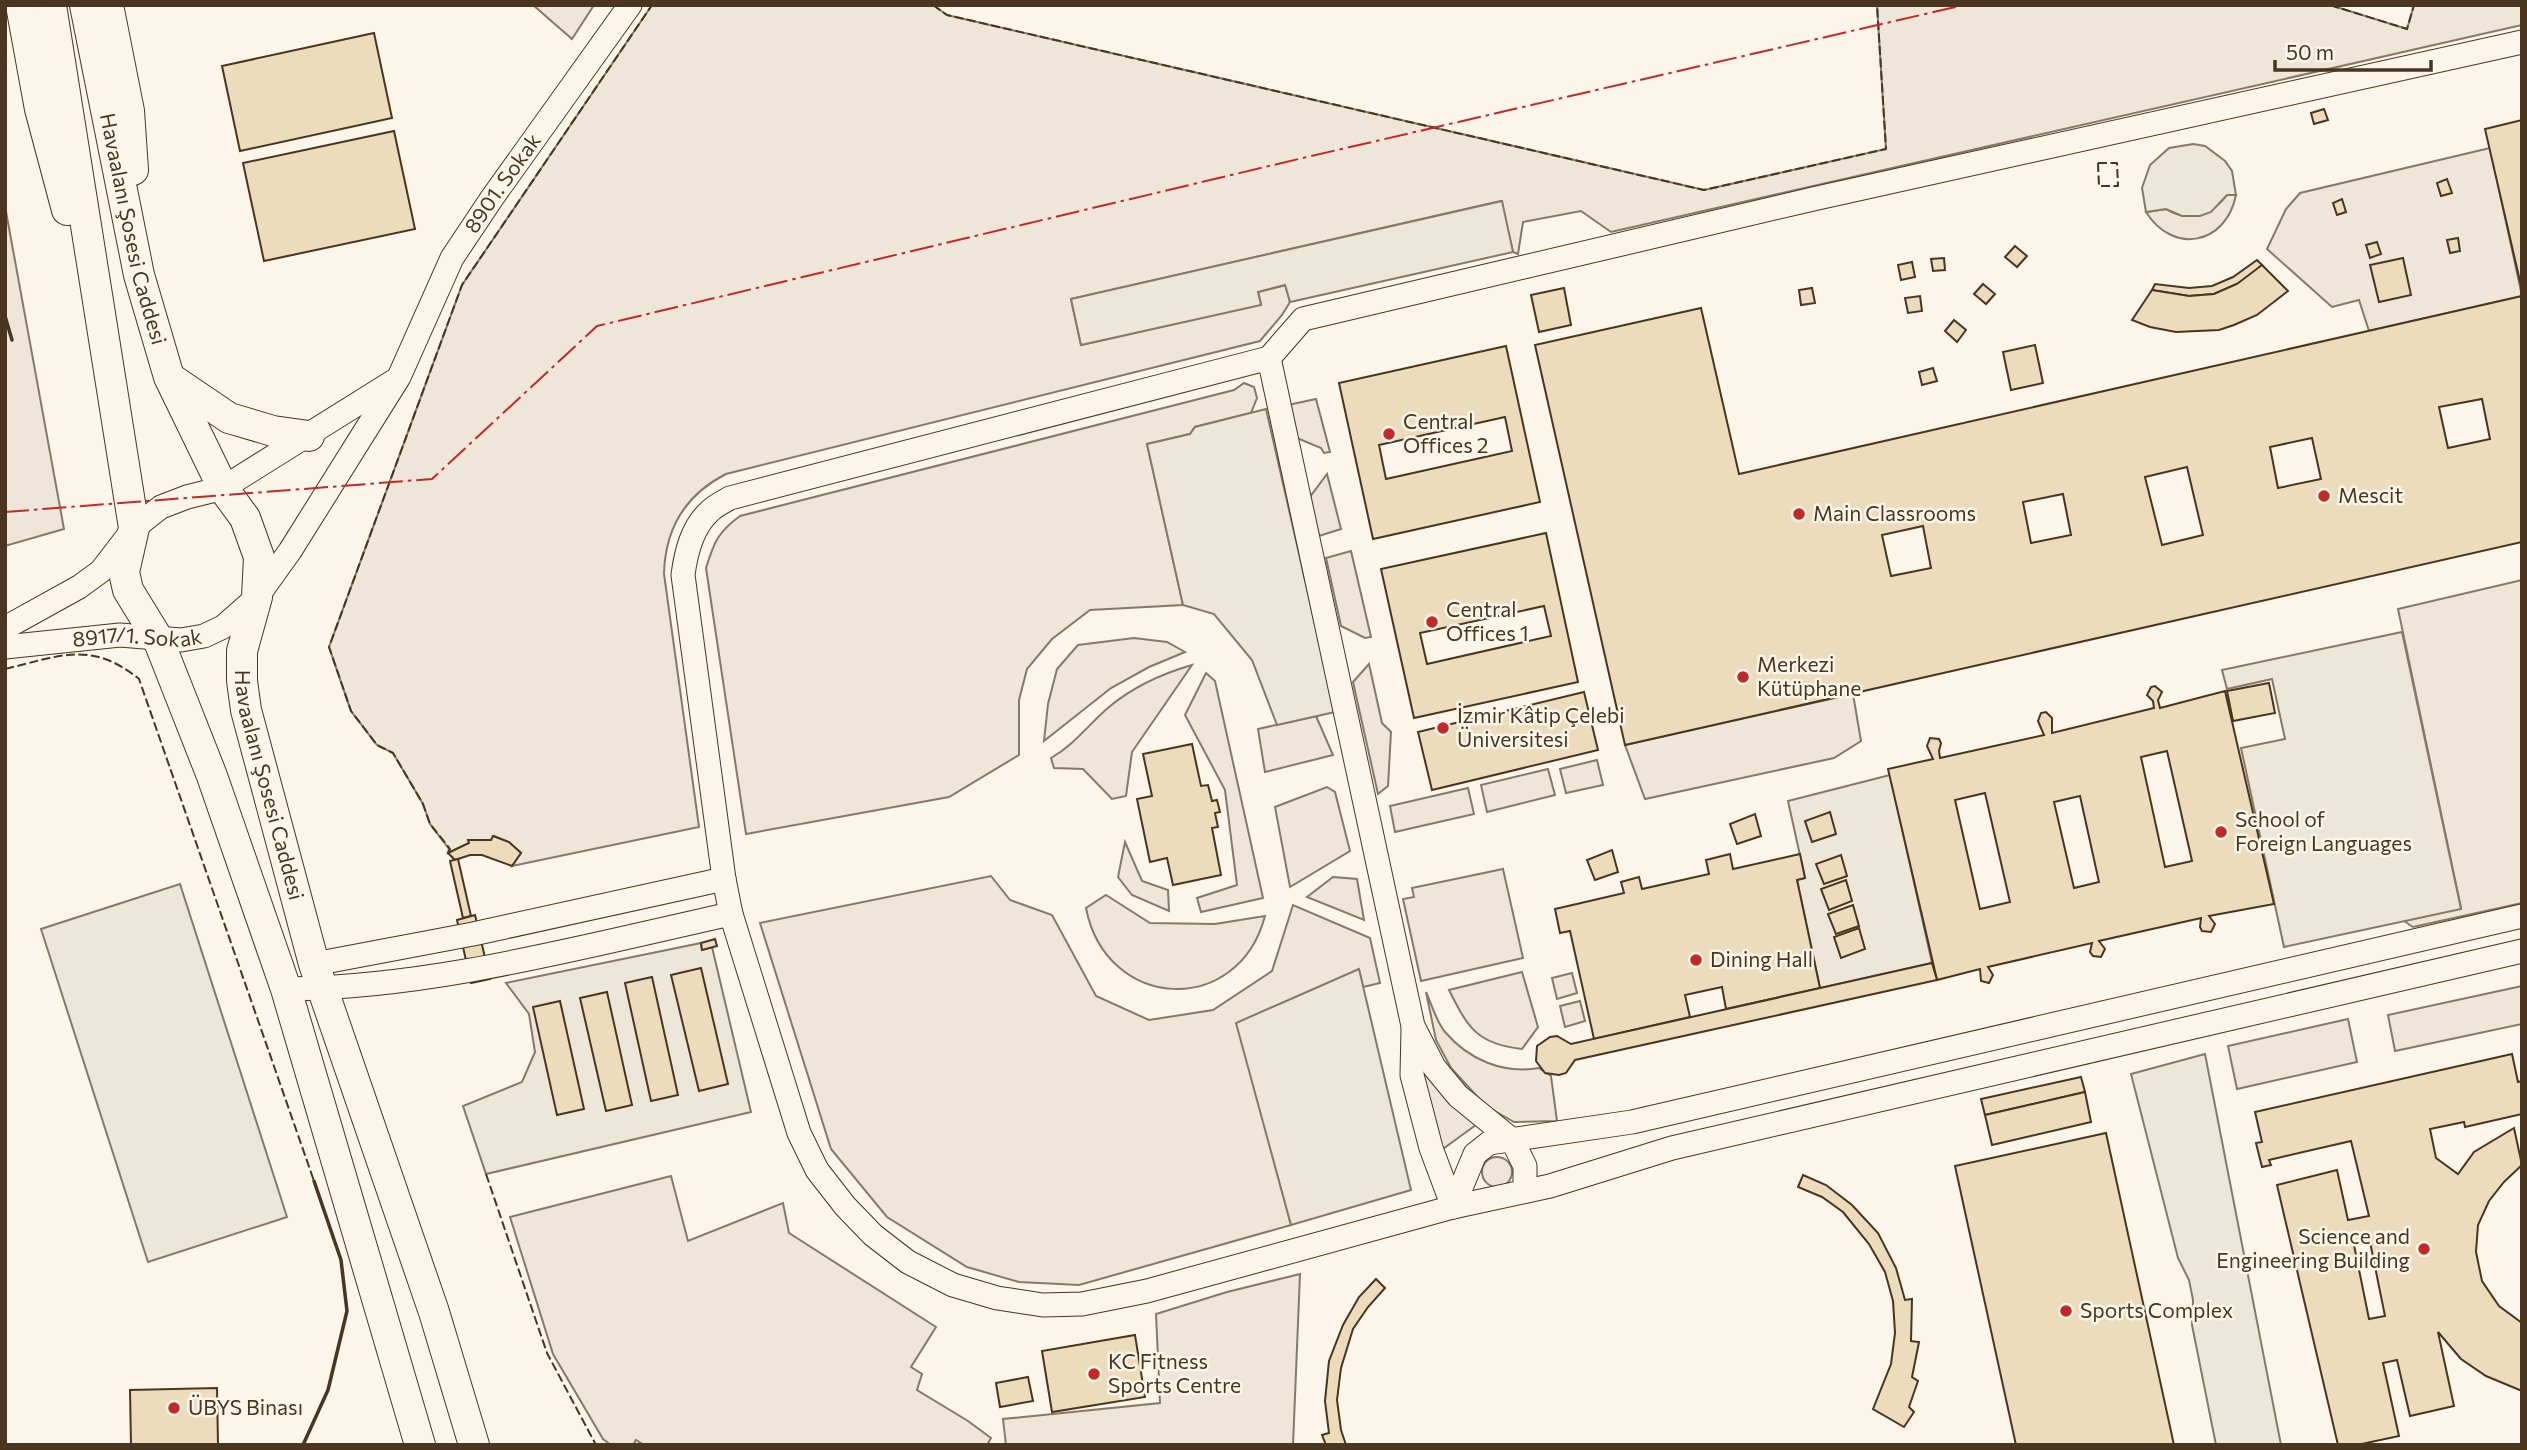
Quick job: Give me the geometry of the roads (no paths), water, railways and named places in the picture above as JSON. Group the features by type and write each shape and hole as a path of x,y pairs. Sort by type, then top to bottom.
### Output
{"main road":[{"path":"21,5 40,109 60,185 95,290"},
{"name":"Havaalanı Şosesi Caddesi","path":"51,5 134,528"},
{"name":"Havaalanı Şosesi Caddesi","path":"85,5 139,275 169,377 223,488 245,518 260,557 257,597 242,651 246,710 318,976 434,1312 474,1445"},
{"path":"108,5 129,111 139,275"},
{"path":"169,377 229,418 273,431 309,436"},
{"path":"134,528 124,572 128,590 158,639"},
{"name":"Havaalanı Şosesi Caddesi","path":"158,639 212,776 286,989 420,1445"}],"street":[{"name":"8901. Sokak","path":"257,597 290,551 400,377 452,258 630,5"},
{"path":"2522,42 1813,199 1303,319 1269,358 730,498 710,511 698,528 686,552 683,575 731,914 799,1133 817,1170 845,1206 873,1235 908,1262 953,1285 997,1298 1042,1305 1082,1304 1147,1291 1453,1207 1525,1191 1672,1148 2522,951"},
{"path":"1269,358 1413,1026 1412,1075 1431,1148 1453,1207"},
{"path":"223,488 400,377"},
{"name":"8917/1. Sokak","path":"5,628 79,587 101,571 134,528 161,507 223,488"},
{"name":"8917/1. Sokak","path":"5,647 120,635 181,640 204,636 223,627 257,597"},
{"path":"286,989 318,976 473,934 724,879"},
{"path":"318,976 394,983 480,968 731,914"},
{"path":"1453,1207 1475,1154 1489,1143 1632,1122 2293,969 2520,922"},
{"path":"2293,969 2301,1002"},
{"path":"1413,1026 1434,1067 1458,1096 1512,1140 1525,1166 1525,1191"}],"place":[{"name":"Central Offices 2","path":"1389,434"},
{"name":"Mescit","path":"2324,496"},
{"name":"Main Classrooms","path":"1799,514"},
{"name":"Central Offices 1","path":"1432,622"},
{"name":"Merkezi Kütüphane","path":"1743,677"},
{"name":"İzmir Kâtip Çelebi Üniversitesi","path":"1443,728"},
{"name":"School of Foreign Languages","path":"2221,832"},
{"name":"Dining Hall","path":"1696,960"},
{"name":"Science and Engineering Building","path":"2424,1249"},
{"name":"Sports Complex","path":"2066,1311"},
{"name":"KC Fitness Sports Centre","path":"1094,1374"},
{"name":"ÜBYS Binası","path":"174,1408"}]}
